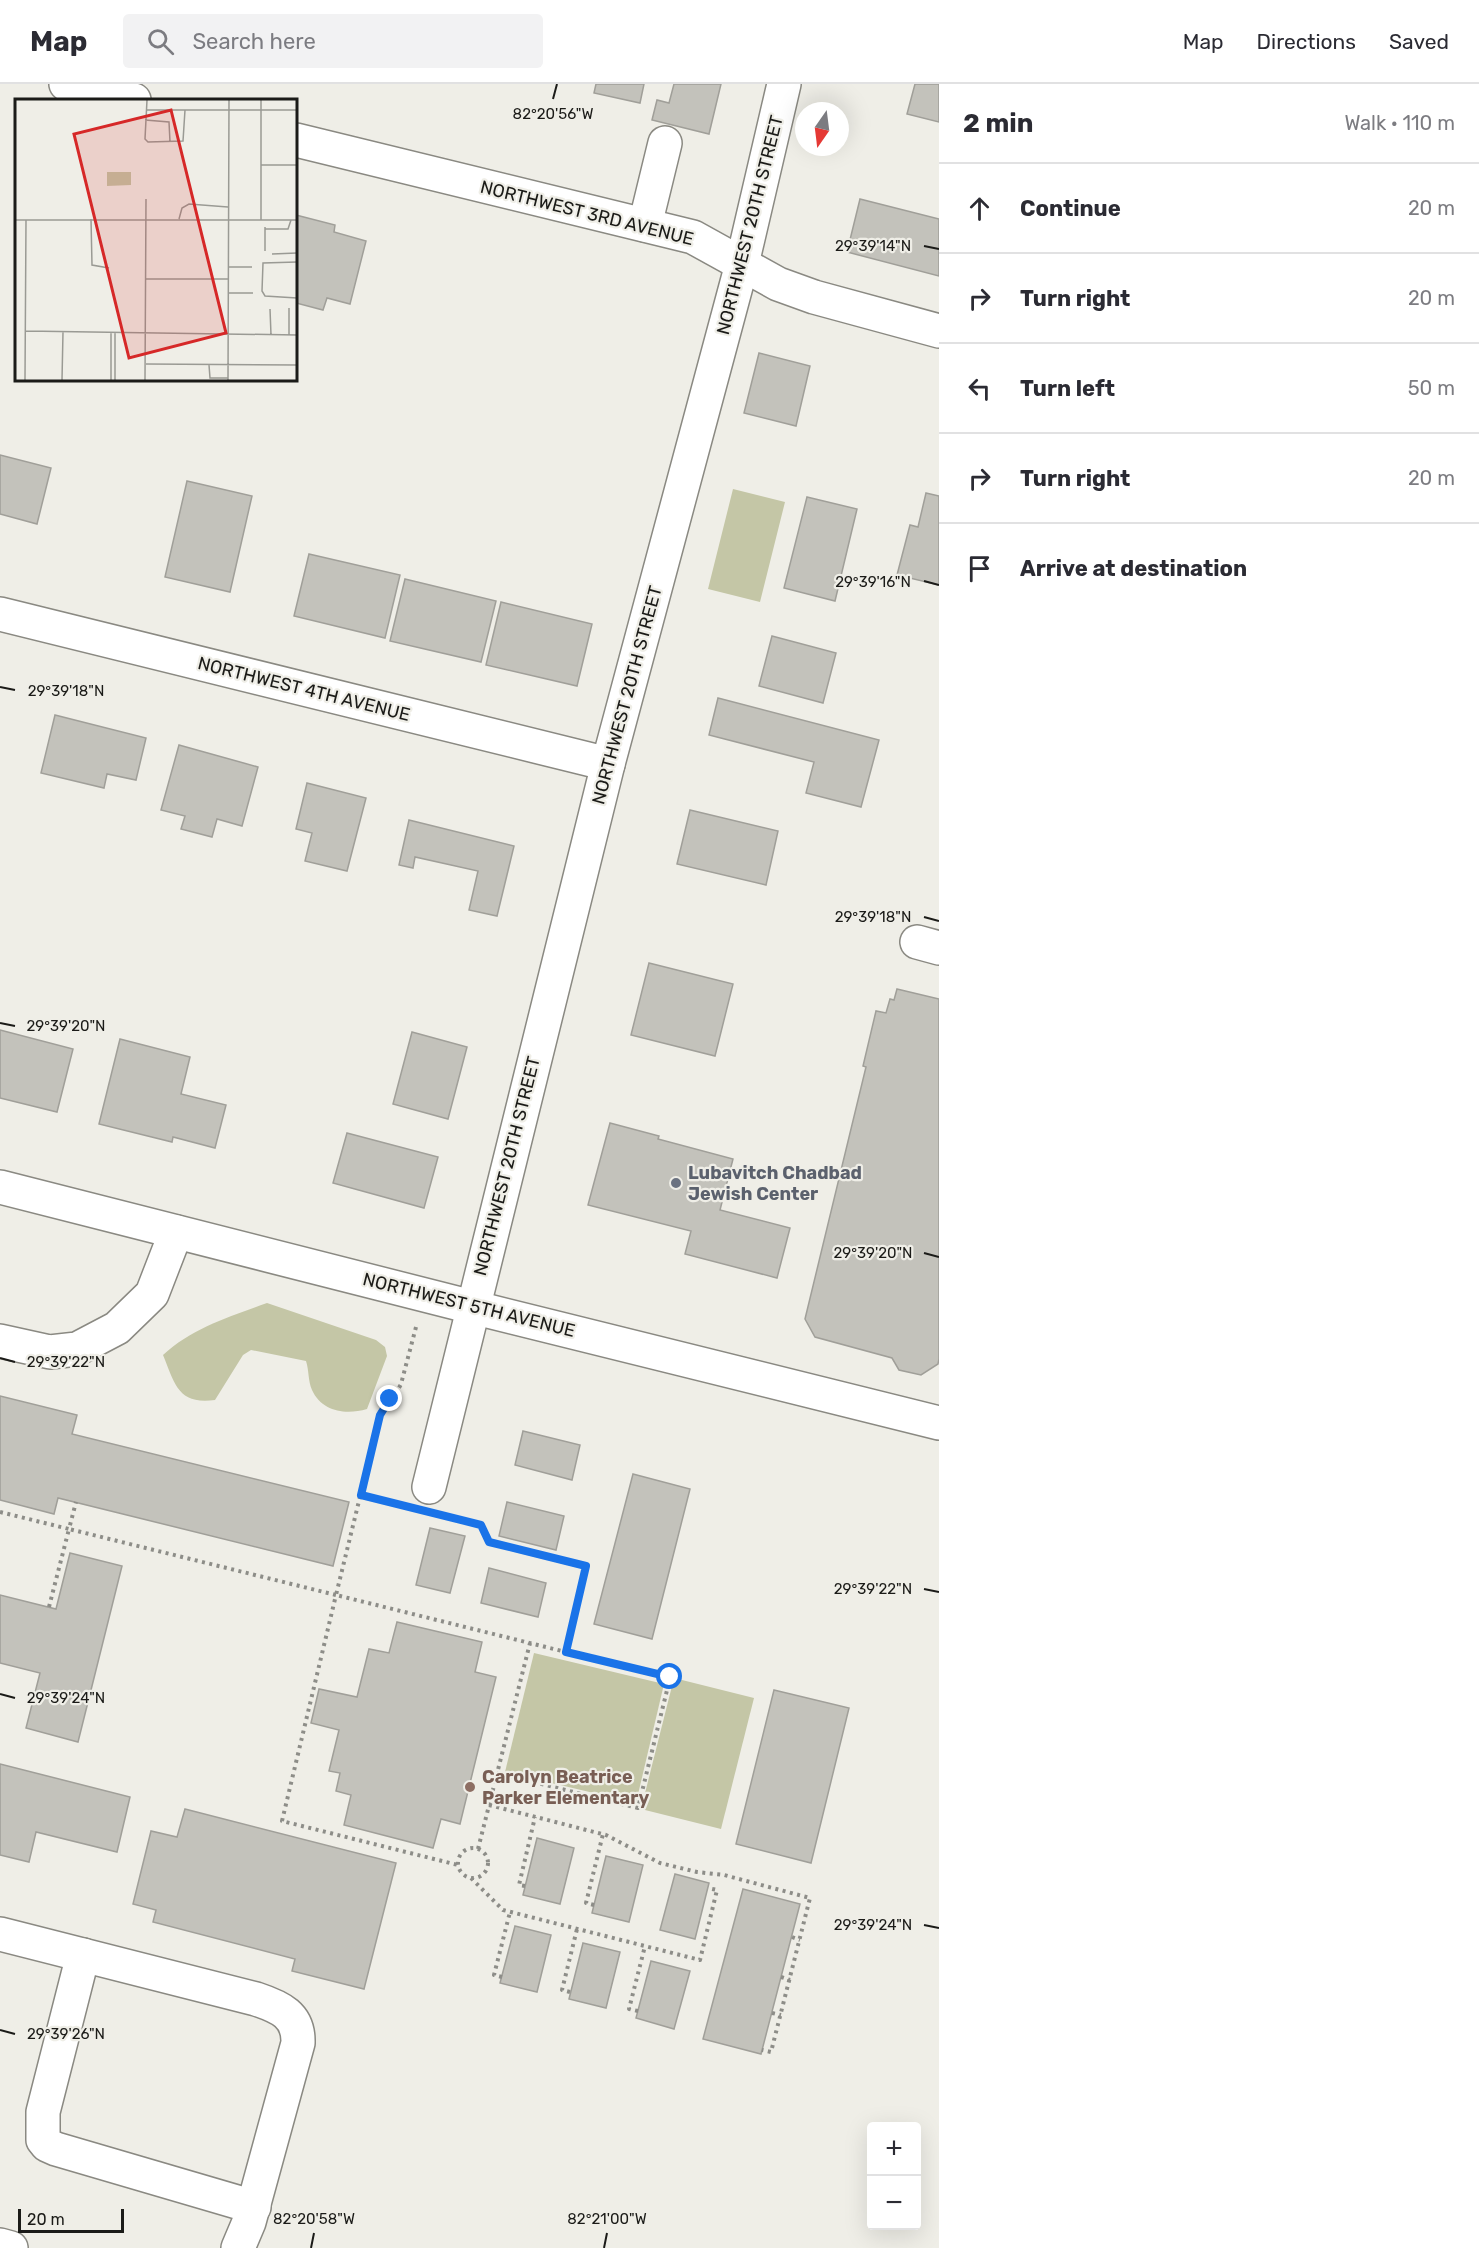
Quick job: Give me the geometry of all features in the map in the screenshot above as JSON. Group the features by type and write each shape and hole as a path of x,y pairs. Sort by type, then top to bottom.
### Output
{"street":[{"path":"66,84 130,99"},
{"name":"NORTHWEST 20TH STREET","path":"424,1502 608,764 742,264 784,84"},
{"name":"NORTHWEST 3RD AVENUE","path":"297,140 693,237 778,284 814,297 939,331"},
{"path":"645,225 665,143"},
{"name":"NORTHWEST 4TH AVENUE","path":"0,614 608,764"},
{"name":"NORTHWEST 5TH AVENUE","path":"0,1187 939,1423"},
{"path":"0,1341 50,1352 77,1349 117,1328 152,1294 176,1232"},
{"path":"0,1934 256,1999 275,2006 292,2019 298,2030 298,2043 254,2207 238,2248"},
{"path":"83,1955 43,2112 43,2140 47,2145 56,2149 254,2207"},
{"path":"0,2245 11,2248"}],"path":[{"path":"417,1323 401,1384 380,1415 282,1821 458,1865"},
{"path":"361,1495 424,1502 481,1525 489,1542 586,1566 566,1652"},
{"path":"49,1607 75,1502"},
{"path":"0,1512 670,1677 638,1808 497,1773"},
{"path":"478,1849 530,1643"},
{"path":"489,1805 603,1834 660,1863 697,1872 724,1875 810,1898 771,2052 762,2050"},
{"path":"525,1886 519,1885 535,1817"},
{"path":"594,1905 586,1903 603,1834"},
{"path":"471,1878 480,1876 487,1870 488,1860 486,1855 473,1848 463,1851 458,1860 462,1874 471,1878 503,1910 700,1959 717,1890 708,1888"},
{"path":"502,1977 494,1975 510,1912"},
{"path":"570,1992 562,1990 577,1929"},
{"path":"792,1937 800,1940"},
{"path":"638,2011 629,2009 645,1946"},
{"path":"781,1977 790,1980"},
{"path":"772,2013 781,2015"}],"green space":[{"path":"733,489 785,502 760,602 708,589"},
{"path":"267,1303 376,1340 385,1347 387,1356 367,1409 351,1412 328,1407 316,1397 312,1390 306,1361 251,1350 243,1355 215,1400 203,1401 185,1396 175,1383 163,1355 199,1330"},
{"path":"534,1653 664,1684 636,1803 505,1772"},
{"path":"674,1678 754,1698 721,1829 641,1809"}],"building":[{"path":"596,84 644,84 640,103 594,93"},
{"path":"674,84 721,84 709,134 652,120 657,100 669,103"},
{"path":"915,84 939,84 939,122 907,114"},
{"path":"860,199 939,219 939,276 847,252"},
{"path":"297,215 335,225 334,232 366,241 350,304 327,298 323,310 297,303"},
{"path":"759,353 810,366 796,426 744,413"},
{"path":"0,455 51,468 37,524 0,514"},
{"path":"187,481 252,496 230,592 165,577"},
{"path":"926,493 939,496 939,585 897,575 910,525 918,527"},
{"path":"807,497 857,509 835,601 784,588"},
{"path":"309,554 400,575 385,638 294,616"},
{"path":"405,579 496,601 481,662 390,641"},
{"path":"501,602 592,624 577,686 486,665"},
{"path":"772,636 836,653 823,703 759,686"},
{"path":"718,698 879,740 861,807 806,793 814,762 709,735"},
{"path":"55,715 146,738 136,780 107,774 104,788 41,773"},
{"path":"179,745 258,767 242,826 217,819 212,837 181,829 185,816 161,810"},
{"path":"307,783 366,798 347,871 305,861 312,833 296,829"},
{"path":"690,810 778,831 766,885 677,864"},
{"path":"409,820 514,846 497,916 469,910 478,871 415,857 413,868 399,865"},
{"path":"649,963 733,984 715,1056 631,1035"},
{"path":"897,989 939,999 939,1359 938,1364 921,1375 899,1370 892,1358 815,1337 805,1319 866,1067 863,1066 876,1011 886,1013 890,999 894,1000"},
{"path":"0,1030 73,1049 57,1112 0,1098"},
{"path":"412,1032 467,1047 448,1119 393,1104"},
{"path":"120,1039 190,1057 181,1094 226,1105 215,1148 173,1137 172,1142 99,1124"},
{"path":"610,1123 659,1136 658,1139 733,1159 720,1210 790,1228 777,1278 685,1254 691,1231 588,1205"},
{"path":"347,1133 438,1157 424,1208 333,1183"},
{"path":"0,1396 77,1415 72,1434 349,1502 333,1566 58,1498 54,1514 0,1500"},
{"path":"523,1431 580,1445 572,1480 515,1465"},
{"path":"633,1474 690,1489 652,1639 594,1624"},
{"path":"507,1502 564,1516 556,1550 499,1536"},
{"path":"430,1528 465,1536 450,1593 416,1585"},
{"path":"70,1553 122,1566 78,1742 26,1728 40,1673 0,1663 0,1595 56,1609"},
{"path":"489,1568 546,1583 538,1617 481,1603"},
{"path":"397,1622 482,1642 475,1672 496,1677 460,1824 441,1819 433,1848 344,1825 351,1795 336,1791 340,1773 329,1771 339,1730 311,1723 319,1689 357,1697 369,1649 389,1653"},
{"path":"774,1690 849,1708 811,1863 736,1844"},
{"path":"0,1764 130,1797 117,1852 36,1832 29,1862 0,1855"},
{"path":"185,1809 396,1863 364,1989 292,1971 295,1959 153,1922 156,1910 133,1904 151,1831 177,1837"},
{"path":"537,1838 574,1848 560,1904 523,1895"},
{"path":"606,1856 643,1865 629,1922 592,1913"},
{"path":"675,1874 709,1883 695,1939 660,1930"},
{"path":"743,1889 800,1904 761,2054 703,2039"},
{"path":"515,1926 551,1935 537,1992 500,1983"},
{"path":"583,1943 620,1952 606,2008 569,1999"},
{"path":"651,1961 690,1971 674,2029 636,2018"}],"place":[{"name":"Lubavitch Chadbad Jewish Center","path":"676,1183"},
{"name":"Carolyn Beatrice Parker Elementary","path":"470,1787"}],"route":[{"path":"390,1399 380,1415 361,1495 481,1525 489,1542 586,1566 566,1652 670,1677"}]}
